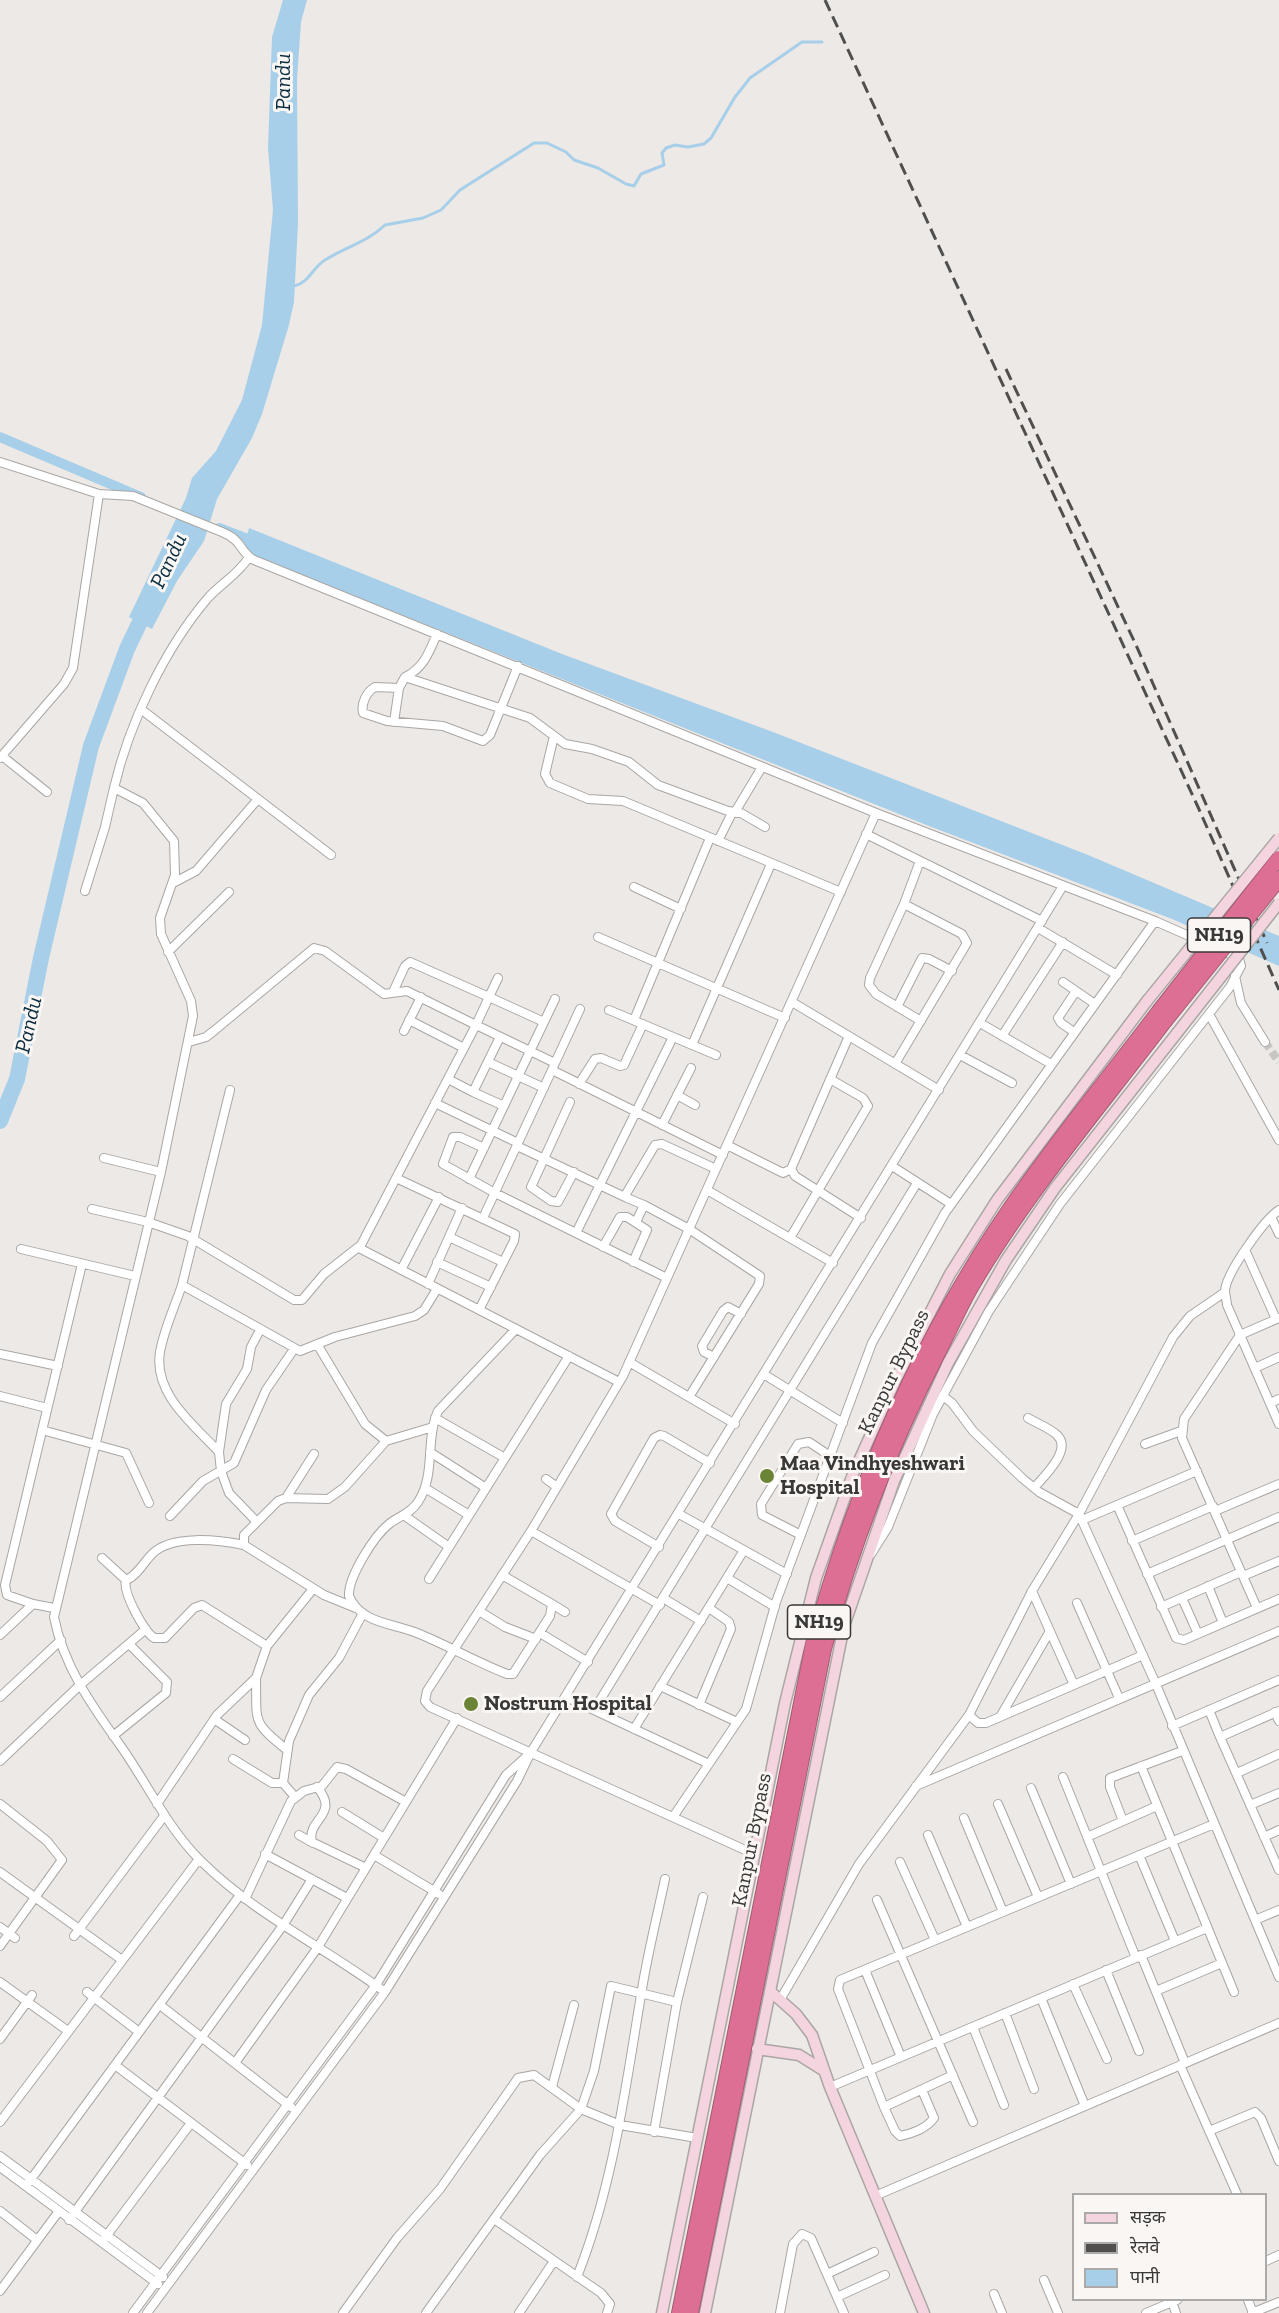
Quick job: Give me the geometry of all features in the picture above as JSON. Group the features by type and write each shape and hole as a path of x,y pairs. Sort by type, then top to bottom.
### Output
{"highway":[{"name":"Kanpur Bypass","path":"678,2313 813,1643 831,1577 867,1476 919,1364 963,1281 1012,1206 1159,1011 1279,858"},
{"name":"Kanpur Bypass","path":"691,2313 824,1648 842,1584 876,1485 919,1390 973,1285 1011,1227 1166,1021 1279,879"}],"main road":[{"path":"662,2313 754,1854 805,1617 816,1578 859,1461 896,1379 950,1274 998,1200 1147,1001 1279,837"},
{"path":"705,2313 844,1626 864,1562 894,1481 948,1363 1006,1260 1055,1188 1279,903"},
{"path":"770,1991 807,2025 823,2070 924,2313"},
{"path":"757,2049 799,2055 823,2070"}],"street":[{"path":"0,462 99,494 133,496 236,538 249,557 876,813 1155,921 1239,958 1241,966 1209,1014 1060,1204 989,1311 920,1444 888,1527 877,1547 864,1562"},
{"path":"47,792 1,757 64,684 73,668 99,494"},
{"path":"85,891 105,827 114,788 141,710 156,677 207,599 242,568 249,557"},
{"path":"394,722 399,688 405,677 415,673 423,664 437,634"},
{"path":"399,688 375,687 368,692 362,706 367,716 394,722 443,726 483,741 490,735 518,666"},
{"path":"405,677 501,707 539,723 565,744 592,749 629,762 658,785 728,811 735,812 762,766"},
{"path":"141,710 331,855"},
{"path":"554,736 545,774 549,783 588,799 623,801 841,892"},
{"path":"114,788 139,800 174,841 176,854 173,883 160,918 161,934 193,1007 189,1042 161,1172 54,1608 56,1626 79,1686 164,1816 199,1859 243,1897 385,1992"},
{"path":"173,883 196,872 258,799"},
{"path":"634,1020 681,909 714,840 732,813 741,813 765,827"},
{"path":"754,1854 430,1707 425,1701 427,1691 531,1531 619,1382 876,813"},
{"path":"866,834 1040,925 1117,975"},
{"path":"920,861 869,985 876,994 921,1021"},
{"path":"692,1045 771,864"},
{"path":"147,2313 385,1992 442,1897 517,1781 531,1752 735,1424 1063,886"},
{"path":"634,887 681,909"},
{"path":"168,952 230,892"},
{"path":"895,1064 965,949 966,938 904,904"},
{"path":"673,1817 746,1709 775,1607 872,1343 951,1204 1155,921"},
{"path":"598,938 785,1018"},
{"path":"1002,1036 1063,942"},
{"path":"189,1042 206,1037 314,948 325,951 377,991 384,994 407,991 421,997 530,1051 579,1084 723,1155"},
{"path":"897,1007 922,958 929,959 952,971"},
{"path":"393,992 405,966 410,962 544,1022"},
{"path":"1235,976 1241,1003 1265,1042"},
{"path":"92,1209 148,1222 193,1239 298,1301 302,1300 324,1274 358,1248 476,1025 498,978"},
{"path":"1063,982 1095,1004"},
{"path":"1074,1032 1058,1018 1076,991"},
{"path":"404,1031 421,997"},
{"path":"469,1179 555,999"},
{"path":"792,1002 939,1090"},
{"path":"483,1218 580,1010"},
{"path":"609,1010 716,1055"},
{"path":"1209,1014 1279,1140"},
{"path":"409,1020 464,1048"},
{"path":"980,1023 1051,1064"},
{"path":"579,1084 594,1059 601,1058 620,1066 624,1065 643,1024"},
{"path":"727,1145 783,1173 790,1169 849,1036"},
{"path":"473,1092 500,1037"},
{"path":"576,1233 673,1037"},
{"path":"960,1055 1012,1083"},
{"path":"488,1062 544,1088"},
{"path":"662,1125 691,1068"},
{"path":"789,1238 868,1106 863,1098 830,1078"},
{"path":"448,1079 504,1106"},
{"path":"219,1452 179,1409 163,1383 161,1350 182,1285 230,1090"},
{"path":"677,1095 695,1105"},
{"path":"570,1102 531,1187 551,1201 560,1200 574,1172"},
{"path":"435,1103 644,1205 689,1229 760,1276 759,1284 689,1398"},
{"path":"484,1148 460,1137 451,1140 443,1164 495,1193 667,1278"},
{"path":"627,1198 626,1194 651,1150 658,1144 716,1169"},
{"path":"104,1158 161,1172"},
{"path":"892,1166 951,1204"},
{"path":"790,1169 795,1176 861,1218"},
{"path":"396,1178 515,1234 514,1241 479,1310"},
{"path":"594,1710 917,1183"},
{"path":"707,1190 833,1263"},
{"path":"402,1270 439,1197"},
{"path":"636,1222 644,1205"},
{"path":"428,1284 462,1208"},
{"path":"1279,1210 1271,1217 1228,1278 1225,1292 1240,1335 1279,1424"},
{"path":"603,1247 620,1217 636,1222 647,1230 633,1262"},
{"path":"1271,1217 1279,1234"},
{"path":"449,1238 503,1262"},
{"path":"358,1248 619,1382"},
{"path":"21,1249 135,1276"},
{"path":"1246,1252 1278,1318 1240,1335 1185,1419 1181,1431 1257,1608"},
{"path":"437,1262 491,1287"},
{"path":"54,1608 11,1598 4,1590 82,1264"},
{"path":"182,1285 300,1351 415,1316 424,1310 437,1289"},
{"path":"780,2000 859,1864 969,1714 1032,1591 1081,1517 1173,1337 1190,1316 1225,1292"},
{"path":"714,1357 704,1352 702,1346 723,1311 728,1308 741,1314"},
{"path":"360,1611 349,1596 352,1575 385,1529 405,1516 419,1501 425,1488 433,1427 438,1411 516,1329"},
{"path":"256,1521 233,1500 221,1471 219,1452 226,1404 247,1369 251,1347 260,1330"},
{"path":"317,1344 365,1424 386,1442"},
{"path":"170,1516 198,1485 234,1463 266,1390 294,1349"},
{"path":"0,1354 57,1366"},
{"path":"429,1579 569,1356"},
{"path":"1255,1368 1279,1357"},
{"path":"629,1362 735,1424"},
{"path":"765,1375 843,1423"},
{"path":"0,1396 47,1408"},
{"path":"943,1396 952,1403 972,1431 1034,1488 1081,1517 1155,1682 1182,1751 1279,1977"},
{"path":"1270,1403 1279,1399"},
{"path":"435,1418 505,1458"},
{"path":"1028,1418 1057,1435 1061,1444 1057,1460 1034,1488"},
{"path":"244,1545 244,1535 278,1501 286,1498 320,1500 337,1494 386,1442 433,1427"},
{"path":"42,1430 126,1453 149,1503"},
{"path":"1145,1444 1181,1431"},
{"path":"658,1547 615,1521 611,1514 654,1438 664,1436 710,1463"},
{"path":"801,1535 762,1515 761,1504 798,1444 809,1442 830,1456"},
{"path":"430,1452 486,1488"},
{"path":"286,1498 314,1454"},
{"path":"1081,1517 1117,1506 1197,1471"},
{"path":"546,1479 557,1487"},
{"path":"1132,1540 1279,1484"},
{"path":"425,1488 469,1515"},
{"path":"1117,1506 1176,1638 1184,1640 1279,1599"},
{"path":"679,1514 787,1574"},
{"path":"405,1516 449,1547"},
{"path":"1147,1574 1279,1517"},
{"path":"531,1531 632,1589 701,1621"},
{"path":"126,1580 131,1578 154,1552 167,1545 203,1540 244,1545 313,1589 383,1624 416,1632 453,1652 507,1674 513,1674 538,1636 550,1616 552,1604"},
{"path":"634,1729 744,1550"},
{"path":"102,1558 126,1580 126,1592 146,1629 154,1638 165,1638 194,1608 202,1605 267,1646"},
{"path":"1161,1607 1208,1586 1279,1561"},
{"path":"502,1575 565,1612"},
{"path":"727,1578 775,1607"},
{"path":"1208,1586 1223,1623"},
{"path":"287,1750 262,1730 257,1721 256,1678 267,1646 313,1589"},
{"path":"1032,1591 1074,1685"},
{"path":"1182,1598 1198,1634"},
{"path":"1077,1603 1119,1698"},
{"path":"0,1635 33,1604"},
{"path":"699,1705 731,1625 709,1608"},
{"path":"295,1797 283,1783 287,1750 309,1695 339,1658 360,1611"},
{"path":"479,1611 505,1627 538,1636 588,1662"},
{"path":"0,1761 79,1686 146,1629"},
{"path":"1000,1717 1050,1631"},
{"path":"915,1787 1155,1682 1279,1631"},
{"path":"0,1697 61,1640"},
{"path":"113,1736 166,1693 167,1682 129,1644"},
{"path":"969,1714 982,1724 1143,1655"},
{"path":"157,1804 214,1719 256,1678"},
{"path":"1172,1726 1279,1680"},
{"path":"660,1686 736,1722"},
{"path":"566,1697 709,1764"},
{"path":"1209,1710 1279,1870"},
{"path":"1220,1737 1277,1712 1279,1721"},
{"path":"234,2063 318,1947 457,1718"},
{"path":"214,1719 245,1740"},
{"path":"1123,1821 1109,1782 1114,1776 1182,1751"},
{"path":"133,2313 376,1985 506,1775 531,1752"},
{"path":"1237,1773 1279,1754"},
{"path":"233,1759 272,1784 283,1783"},
{"path":"1141,1766 1234,1992"},
{"path":"28,2183 243,1897 285,1808 295,1797 326,1783 334,1769 341,1767 406,1802"},
{"path":"1063,1777 1101,1871 1156,1991 1182,2064 1237,2193"},
{"path":"314,1844 310,1835 326,1804 325,1797 317,1787"},
{"path":"1031,1788 1071,1884"},
{"path":"1250,1805 1279,1793"},
{"path":"0,1804 47,1841 62,1860 35,1897 12,1936 0,1946"},
{"path":"998,1804 1038,1898"},
{"path":"1087,1837 1157,1806"},
{"path":"342,1812 384,1838"},
{"path":"77,1932 164,1816"},
{"path":"964,1818 1003,1912"},
{"path":"922,2090 934,2118 929,2124 913,2132 905,2135 897,2134 884,2107 838,1989 840,1980 1214,1824"},
{"path":"1264,1837 1279,1830"},
{"path":"298,1835 366,1868"},
{"path":"928,1835 967,1927"},
{"path":"265,1854 347,1898"},
{"path":"374,1855 442,1897"},
{"path":"1139,1855 1175,1941"},
{"path":"0,2122 68,2031 90,1994 122,1960 199,1859"},
{"path":"900,1862 935,1940"},
{"path":"0,1872 77,1932 122,1960"},
{"path":"72,2216 284,1924 312,1879"},
{"path":"577,2277 594,2234 620,2125 641,1994 665,1879"},
{"path":"654,2132 677,2002 703,1897"},
{"path":"877,1900 973,2122"},
{"path":"1255,1920 1279,1910"},
{"path":"0,1927 12,1936"},
{"path":"830,2087 1207,1928"},
{"path":"1156,1991 1222,1963"},
{"path":"865,1970 901,2057"},
{"path":"1106,1970 1139,2051"},
{"path":"0,1982 30,1998 68,2031"},
{"path":"1073,1984 1107,2059"},
{"path":"426,2313 540,2155 581,2109 594,2072 611,1986 677,2002"},
{"path":"90,1994 140,2032"},
{"path":"0,2038 30,1998"},
{"path":"1041,1998 1085,2106"},
{"path":"160,2005 297,2111"},
{"path":"552,2087 574,2005"},
{"path":"1005,2013 1034,2089"},
{"path":"875,2196 1279,2023"},
{"path":"973,2026 1004,2105"},
{"path":"330,2048 338,2054"},
{"path":"115,2066 253,2169"},
{"path":"343,2313 397,2238 440,2189 518,2078 534,2075 581,2109 620,2125 697,2138"},
{"path":"884,2107 953,2076"},
{"path":"1209,2130 1255,2112 1261,2118 1279,2161"},
{"path":"101,2243 191,2123"},
{"path":"0,2156 59,2211 107,2235 158,2279"},
{"path":"0,2167 28,2183 72,2216 101,2243 167,2285"},
{"path":"0,2211 37,2240"},
{"path":"0,2291 59,2211"},
{"path":"205,2216 213,2223"},
{"path":"494,2219 601,2293 610,2304 607,2313"},
{"path":"780,2313 793,2244 797,2237 807,2234 811,2238 844,2313"},
{"path":"827,2274 874,2252"},
{"path":"519,2313 554,2261"},
{"path":"837,2297 885,2275"},
{"path":"1044,2280 1058,2313"},
{"path":"994,2294 1002,2313"},
{"path":"1146,2313 1174,2301 1176,2313"},
{"path":"1253,2313 1279,2302"}],"water":[{"path":"283,0 307,0 301,22 297,79 298,223 294,302 262,414 252,438 217,499 204,541 177,581 152,629 129,617 186,498 192,478 216,451 242,400 262,325 273,210 268,148 272,37"},
{"path":"249,528 562,654 773,732 1088,855 1279,936 1279,966 1172,919 929,826 262,559 243,550"}],"waterway":[{"path":"294,286 303,282 325,260 371,236 385,225 423,218 441,210 460,190 534,143 547,143 566,152 574,160 598,168 634,186 641,174 664,165 662,153 666,148 675,145 688,147 704,144 711,138 735,97 750,78 802,42 822,42"},
{"path":"0,437 141,497"},
{"path":"219,528 258,543"},
{"name":"Pandu","path":"0,1121 17,1079 41,958 91,746 127,649 149,603"}],"tunnel":[{"path":"1265,1042 1279,1062"}],"railway":[{"path":"825,0 1198,807 1279,990"},
{"path":"1006,369 1136,645 1267,943"}],"place":[{"name":"Maa Vindhyeshwari Hospital","path":"767,1476"},
{"name":"Nostrum Hospital","path":"471,1704"}]}
